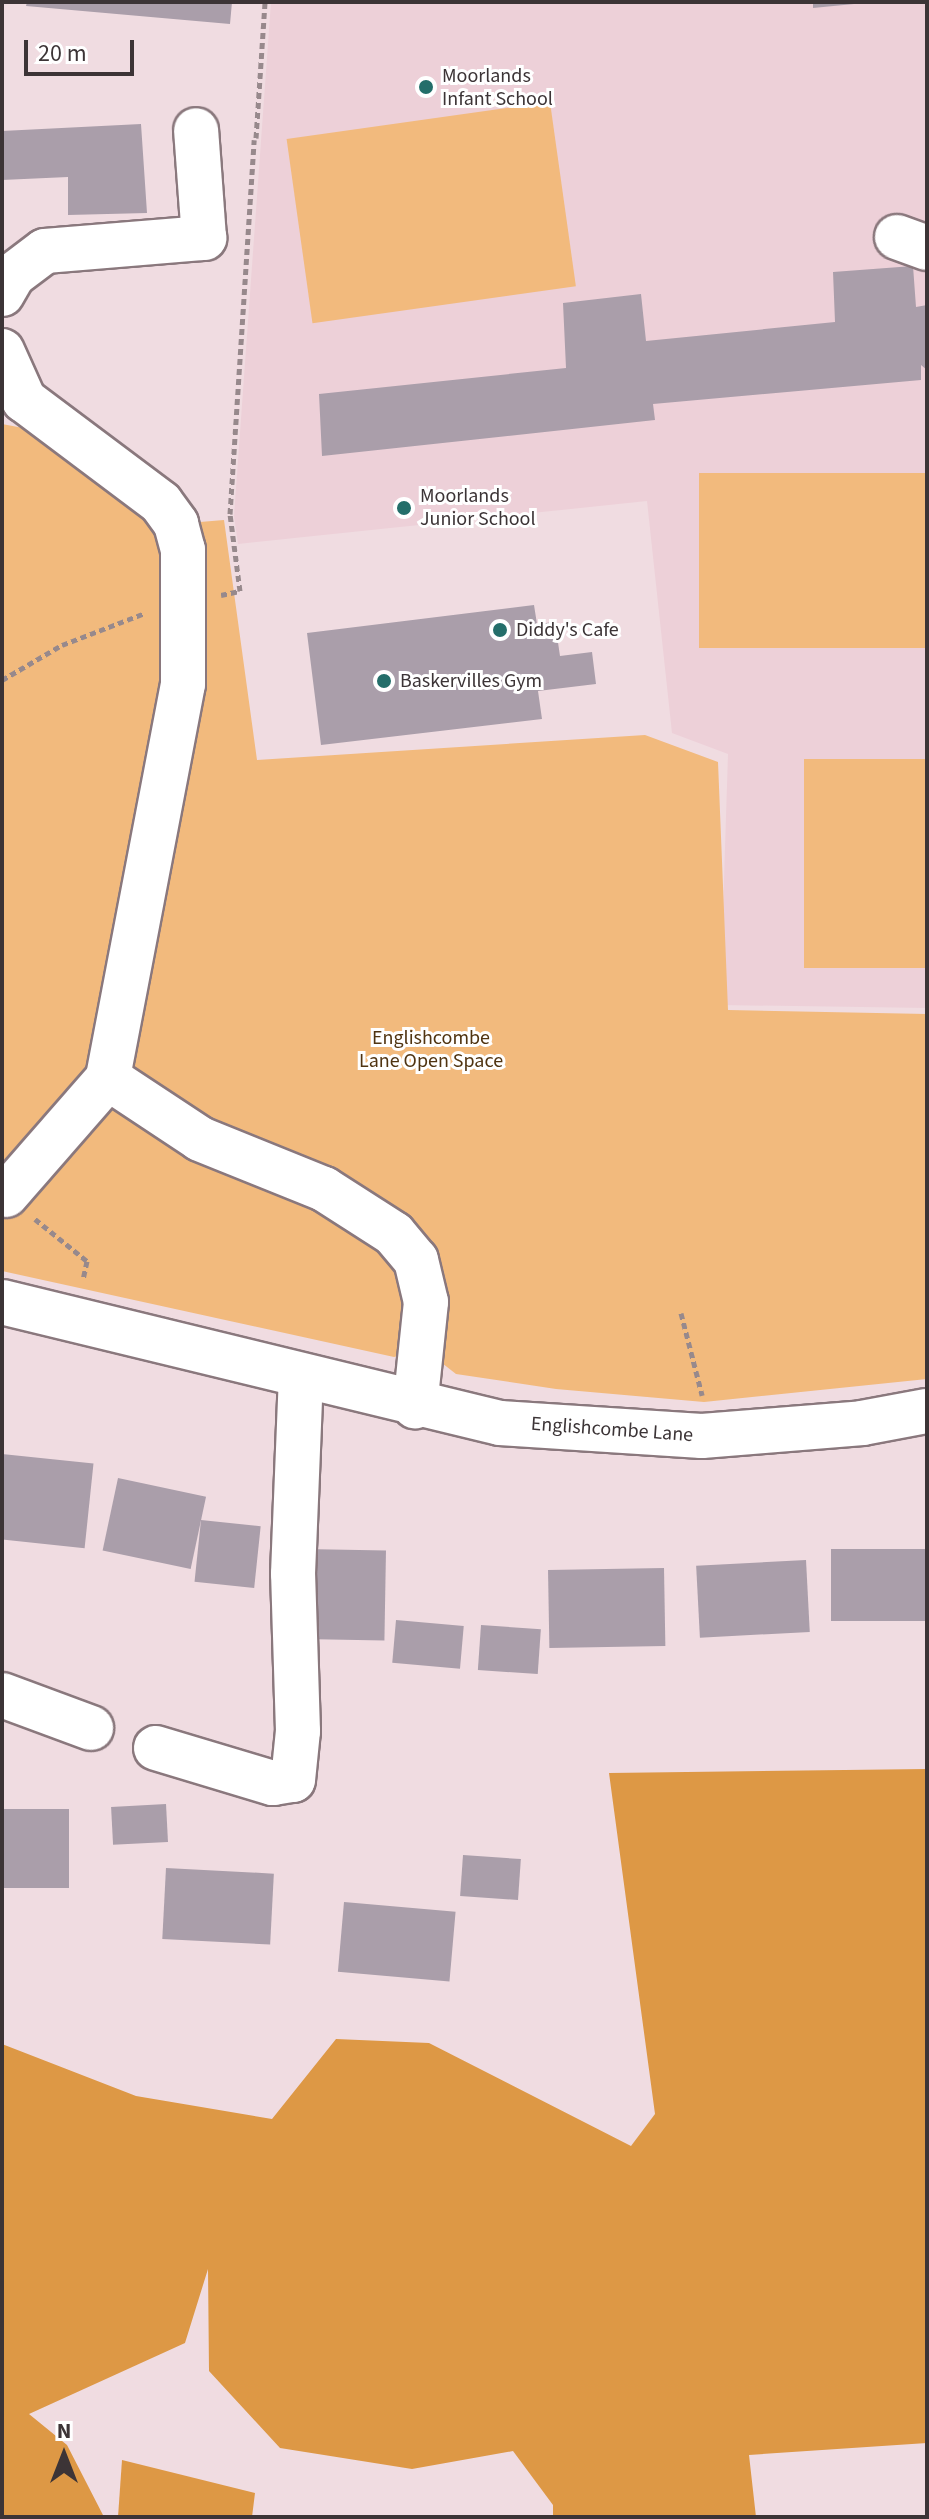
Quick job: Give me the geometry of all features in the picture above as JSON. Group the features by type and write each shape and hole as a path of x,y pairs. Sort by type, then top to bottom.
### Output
{"street":[{"path":"2,294 13,275 45,251 204,238 196,130"},
{"path":"2,351 24,400 161,503 176,524 183,550 183,684 108,1078 6,1195"},
{"path":"108,1078 200,1139 324,1189 394,1234 416,1260 426,1302 415,1406"},
{"name":"Englishcombe Lane","path":"2,1302 75,1324 415,1406 500,1423 702,1436 862,1423 927,1411"},
{"path":"156,1748 273,1783 293,1780 298,1731 293,1574 301,1378"},
{"path":"2,1695 91,1728"}],"path":[{"path":"2,680 108,625 240,591 230,514 265,2"},
{"path":"6,1195 87,1261 75,1324"},
{"path":"681,1313 704,1402 702,1436"}],"shaded area":[{"name":"Moorlands Junior School","path":"271,2 927,2 927,1008 720,1005 728,754 672,733 647,501 238,544 234,516"},
{"path":"927,1769 927,2443 749,2455 756,2517 553,2517 553,2505 513,2451 412,2469 280,2448 209,2371 208,2269 185,2343 29,2414 67,2445 104,2517 2,2517 2,2044 136,2096 272,2119 336,2039 429,2043 631,2146 655,2114 609,1773"},
{"path":"122,2460 255,2493 252,2517 118,2517"}],"green space":[{"path":"550,102 576,286 312,323 287,139"},
{"name":"Englishcombe Lane Open Space","path":"2,424 34,430 176,524 224,520 257,760 645,735 718,762 728,1010 927,1014 927,1379 704,1402 556,1389 456,1374 424,1349 394,1357 2,1271"},
{"path":"699,473 927,473 927,648 699,648"},
{"path":"804,759 927,759 927,968 804,968"}],"building":[{"path":"27,2 232,2 230,24 26,6"},
{"path":"813,2 854,2 854,4 813,8"},
{"path":"141,124 147,213 68,215 68,177 2,180 2,131"},
{"path":"913,266 916,307 927,305 927,370 921,365 921,380 653,404 655,420 322,456 319,394 566,368 563,303 641,294 646,341 835,322 833,272"},
{"path":"534,605 537,624 555,622 560,656 592,652 596,684 538,691 542,719 321,745 307,633"},
{"path":"2,1454 93,1464 85,1548 2,1539"},
{"path":"118,1478 206,1497 191,1569 103,1550"},
{"path":"201,1520 261,1526 254,1588 195,1582"},
{"path":"304,1549 386,1550 384,1640 302,1639"},
{"path":"831,1549 927,1549 927,1621 831,1621"},
{"path":"806,1560 810,1632 700,1638 696,1566"},
{"path":"664,1568 665,1646 549,1648 548,1570"},
{"path":"396,1620 464,1626 460,1669 392,1663"},
{"path":"481,1625 541,1629 538,1674 478,1670"},
{"path":"166,1804 168,1842 113,1845 111,1807"},
{"path":"2,1809 69,1809 69,1888 2,1888"},
{"path":"463,1855 521,1859 518,1900 460,1896"},
{"path":"166,1868 274,1874 270,1945 162,1939"},
{"path":"344,1902 456,1912 449,1981 338,1972"}],"place":[{"name":"Moorlands Infant School","path":"426,87"},
{"name":"Moorlands Junior School","path":"404,508"},
{"name":"Diddy's Cafe","path":"500,630"},
{"name":"Baskervilles Gym","path":"384,681"}]}
